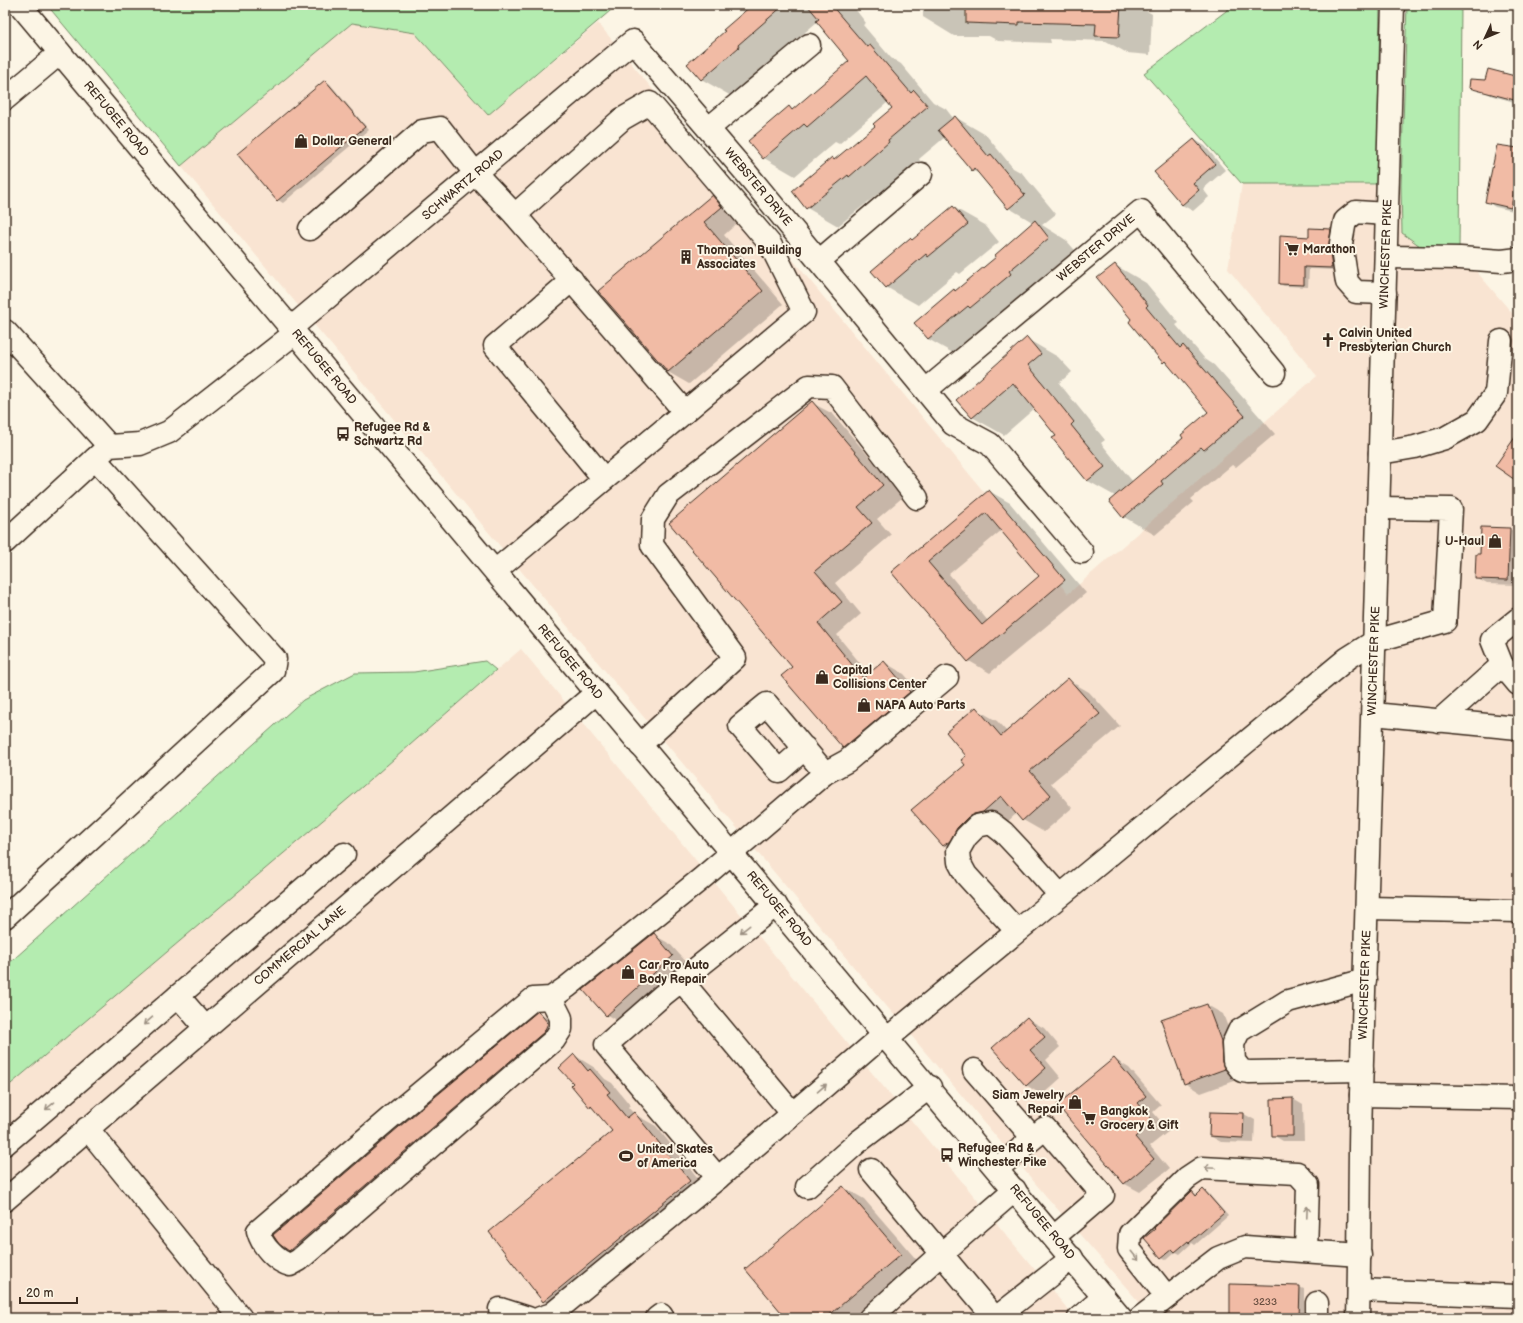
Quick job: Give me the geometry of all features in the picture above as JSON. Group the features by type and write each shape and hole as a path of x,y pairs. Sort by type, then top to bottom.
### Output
{"main road":[{"name":"REFUGEE ROAD","path":"20,5 640,745 998,1168 1121,1318"},
{"name":"WINCHESTER PIKE","path":"1358,1318 1361,1095 1378,508 1387,257 1393,5"},
{"name":"WEBSTER DRIVE","path":"633,40 709,128 953,424 990,444 1082,552"},
{"name":"SCHWARTZ ROAD","path":"102,453 140,444 169,432 293,331 633,40"},
{"path":"709,128 809,45"},
{"path":"5,99 60,53"},
{"path":"495,571 804,312 770,244 650,103 622,119 515,215"},
{"path":"310,229 422,131 440,128 476,174 515,215 685,412"},
{"path":"819,261 921,174"},
{"name":"WEBSTER DRIVE","path":"926,390 1141,211 1274,373"},
{"path":"1385,293 1356,292 1346,282 1341,243 1345,221 1356,212 1387,214"},
{"path":"1387,257 1460,258 1502,261 1518,259"},
{"path":"572,280 495,346 604,479"},
{"path":"5,331 102,453 275,659 273,671 5,917"},
{"path":"1380,453 1415,447 1445,438 1477,420 1496,393 1501,341"},
{"path":"640,745 735,658 652,545 653,520 668,495 808,386 832,387 917,498"},
{"path":"5,542 102,453"},
{"path":"540,1318 552,1314 718,1178 792,1113 1017,931 1342,662 1374,641 1445,621 1451,509 1378,508"},
{"path":"1518,619 1492,640 1502,665 1518,684"},
{"path":"1439,721 1502,665"},
{"path":"551,998 561,1018 561,1029 554,1040 299,1260 290,1265 281,1263 260,1239 258,1232 270,1221 390,1117 533,998 551,998 566,987 677,899 825,773 847,761 947,678"},
{"name":"COMMERCIAL LANE","path":"5,1200 86,1128 596,692"},
{"path":"1373,714 1518,728"},
{"path":"805,748 825,773"},
{"path":"1017,931 966,875 958,862 958,851 966,837 977,826 991,823 1004,833 1060,895"},
{"path":"5,1144 344,854"},
{"path":"718,1178 606,1045 681,980 776,905"},
{"path":"1367,908 1518,911"},
{"path":"681,980 792,1113"},
{"path":"1362,1070 1250,1072 1242,1070 1234,1061 1233,1044 1239,1031 1288,1001 1365,980"},
{"path":"178,996 205,1027"},
{"path":"974,1070 1033,1138"},
{"path":"807,1187 858,1142 930,1088"},
{"path":"1361,1095 1518,1098"},
{"path":"86,1128 241,1318"},
{"path":"998,1168 1045,1128 1103,1195 1054,1237"},
{"path":"1167,1297 1129,1249 1130,1234 1187,1178 1202,1168 1297,1173 1308,1185 1306,1251"},
{"path":"871,1170 996,1318 1072,1258"},
{"path":"870,1318 1015,1190"},
{"path":"1140,1318 1218,1258 1245,1247 1360,1255"},
{"path":"1359,1290 1518,1296"},
{"path":"1079,1318 1104,1297"},
{"path":"500,1309 528,1318"},
{"path":"657,1318 661,1315 664,1318"}],"shaded area":[{"path":"352,23 415,33 488,115 598,23 1068,594 1317,376 1228,269 1242,184 1401,185 1402,233 1459,251 1518,320 1518,1318 1153,1318 1046,1196 181,166"},
{"path":"521,649 1075,1318 5,1318 5,1089 355,793"}],"green space":[{"path":"47,5 617,5 488,115 415,33 352,23 181,166"},
{"path":"1234,5 1380,5 1377,184 1242,184 1144,73"},
{"path":"1407,5 1461,5 1459,251 1420,246 1402,233 1401,185"},
{"path":"485,661 496,670 355,793 5,1089 5,967 303,700 355,673 414,672"}],"building":[{"path":"752,5 784,5 701,80 687,64"},
{"path":"807,5 831,5 867,47 870,45 911,93 914,90 928,106 888,140 889,142 849,177 848,175 806,209 792,191 832,157 834,160 875,126 873,124 892,108 866,76 807,127 804,124 763,159 748,141 789,106 792,110 849,61 816,21 819,19"},
{"path":"966,5 1121,5 1119,37 1095,36 1096,24 1019,22 1019,25 966,23"},
{"path":"1488,69 1515,76 1513,84 1518,84 1518,101 1469,88 1470,79 1485,80"},
{"name":"Dollar General","path":"325,80 365,127 277,201 237,154"},
{"path":"955,116 988,156 991,154 1025,195 1008,209 974,168 972,171 938,130"},
{"path":"1194,139 1215,164 1193,183 1199,190 1182,205 1154,172"},
{"path":"1497,145 1518,148 1518,188 1515,187 1511,208 1485,202"},
{"name":"Thompson Building Associates","path":"712,195 722,207 704,222 763,291 668,372 598,291"},
{"path":"953,206 968,224 928,257 926,254 886,288 871,271 910,238 912,240"},
{"path":"1035,220 1049,238 1009,271 1011,274 970,308 968,306 928,339 914,323 954,289 955,291 996,257 995,255"},
{"path":"1309,228 1331,229 1329,245 1332,268 1304,267 1304,285 1279,284 1280,235 1309,237"},
{"path":"1115,264 1148,305 1146,307 1180,348 1183,345 1245,416 1204,450 1201,447 1161,481 1163,484 1123,518 1109,501 1183,438 1181,435 1208,412 1165,361 1163,363 1129,322 1131,319 1097,278"},
{"path":"1027,337 1041,354 1028,365 1074,422 1071,425 1105,467 1087,481 1052,438 1056,436 1013,383 972,418 956,400"},
{"path":"812,401 883,485 858,507 872,523 815,571 842,602 818,623 863,678 884,661 910,692 843,748 781,676 792,667 669,523"},
{"path":"1518,433 1518,482 1495,466"},
{"path":"989,490 1065,580 968,662 891,572","holes":["986,513 1039,576 982,625 928,562"]},
{"name":"U-Haul","path":"1481,527 1510,528 1508,580 1475,579 1476,554 1480,554"},
{"path":"1068,678 1100,714 1030,771 1051,795 1022,821 1001,796 983,812 968,817 957,828 950,841 943,846 911,810 965,765 961,760 966,756 946,732 976,707 1001,736"},
{"name":"Car Pro Auto Body Repair","path":"654,933 673,956 606,1016 583,990"},
{"path":"1207,1004 1221,1041 1222,1062 1225,1069 1184,1084 1161,1020"},
{"path":"538,1011 548,1023 544,1032 289,1251 279,1244 273,1235"},
{"path":"1027,1017 1045,1037 1030,1050 1046,1068 1026,1086 992,1048"},
{"name":"United Skates of America","path":"574,1054 588,1071 590,1069 610,1092 607,1094 627,1118 634,1112 690,1181 543,1302 489,1232 612,1131 591,1106 590,1108 571,1085 573,1083 559,1068"},
{"path":"1114,1058 1146,1096 1138,1103 1154,1122 1135,1137 1154,1159 1124,1184 1057,1105"},
{"path":"1293,1098 1293,1136 1272,1136 1271,1099"},
{"path":"1210,1112 1244,1113 1243,1138 1209,1136"},
{"path":"843,1186 901,1254 826,1318 786,1318 745,1269"},
{"path":"1203,1189 1224,1213 1189,1243 1188,1241 1175,1252 1172,1249 1161,1258 1144,1238 1155,1229 1154,1228 1192,1191 1196,1196"},
{"path":"1230,1284 1300,1286 1299,1318 1230,1318"}],"place":[{"name":"Dollar General","path":"301,141"},
{"name":"Marathon","path":"1292,249"},
{"name":"Thompson Building Associates","path":"686,257"},
{"name":"Calvin United Presbyterian Church","path":"1328,340"},
{"name":"Refugee Rd & Schwartz Rd","path":"343,434"},
{"name":"U-Haul","path":"1495,541"},
{"name":"Capital Collisions Center","path":"822,677"},
{"name":"NAPA Auto Parts","path":"864,705"},
{"name":"Car Pro Auto Body Repair","path":"628,972"},
{"name":"Siam Jewelry Repair","path":"1075,1102"},
{"name":"Bangkok Grocery & Gift","path":"1089,1118"},
{"name":"Refugee Rd & Winchester Pike","path":"947,1155"},
{"name":"United Skates of America","path":"626,1156"}]}
